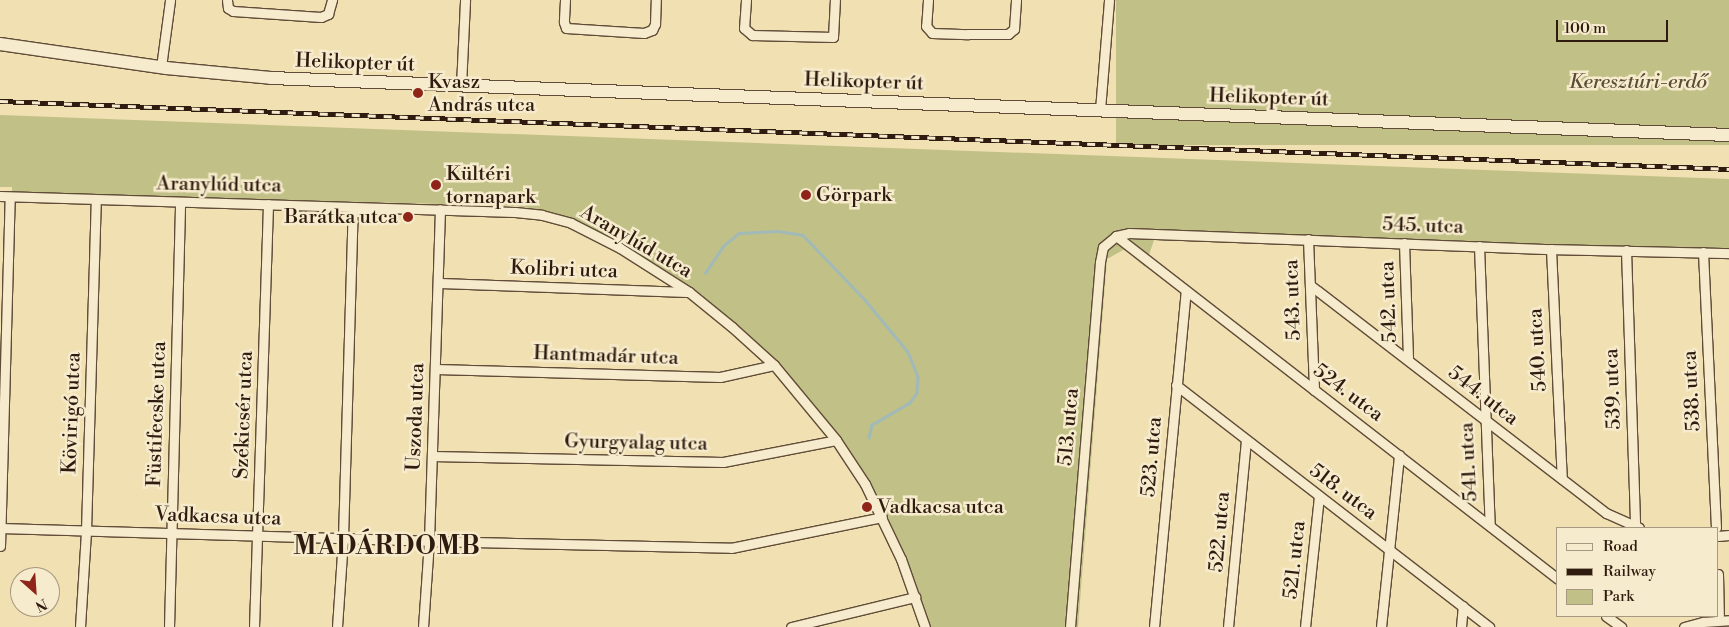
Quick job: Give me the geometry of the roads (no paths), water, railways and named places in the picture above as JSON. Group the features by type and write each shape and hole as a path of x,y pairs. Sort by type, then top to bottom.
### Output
{"street":[{"path":"162,68 170,0"},
{"path":"227,0 228,8 233,11 321,17 328,14 332,0"},
{"path":"461,86 465,0"},
{"path":"565,0 564,22 566,28 644,33 652,30 655,24 656,0"},
{"path":"746,0 744,28 752,35 833,37 835,0"},
{"path":"928,0 926,26 932,33 1008,34 1014,29 1016,0"},
{"path":"1100,110 1109,0"},
{"name":"Helikopter út","path":"0,44 162,68 271,78 1729,135"},
{"name":"Aranylúd utca","path":"0,196 440,209 542,215 571,223 620,248 689,292 774,365 836,440 865,484 882,517 915,596 925,627"},
{"path":"0,546 10,196"},
{"name":"Kövirigó utca","path":"80,627 86,531 96,200"},
{"name":"Füstifecske utca","path":"169,627 180,202"},
{"name":"Székicsér utca","path":"254,627 268,204"},
{"path":"337,627 342,538 353,206"},
{"name":"Uszoda utca","path":"423,627 429,541 436,369 440,209"},
{"name":"545. utca","path":"1116,236 1129,233 1551,249 1729,253"},
{"name":"524. utca","path":"1116,236 1556,577"},
{"name":"513. utca","path":"1070,627 1100,262 1103,247 1116,236"},
{"name":"543. utca","path":"1308,239 1314,390"},
{"name":"542. utca","path":"1404,243 1408,360"},
{"name":"541. utca","path":"1479,246 1484,420 1490,526"},
{"name":"540. utca","path":"1551,249 1562,479"},
{"name":"539. utca","path":"1626,250 1637,527"},
{"name":"538. utca","path":"1703,252 1716,527"},
{"name":"Kolibri utca","path":"438,283 689,292"},
{"name":"544. utca","path":"1310,285 1606,513 1635,527"},
{"name":"523. utca","path":"1154,627 1186,291"},
{"name":"Hantmadár utca","path":"436,369 720,377 774,365"},
{"name":"518. utca","path":"1176,384 1490,627"},
{"name":"Gyurgyalag utca","path":"432,456 723,462 836,440"},
{"name":"522. utca","path":"1228,627 1246,440"},
{"path":"1381,627 1399,455"},
{"name":"521. utca","path":"1306,627 1319,496"},
{"name":"Vadkacsa utca","path":"0,528 731,548 882,517"},
{"path":"1684,627 1724,620 1719,582"},
{"path":"792,627 915,596"},
{"path":"1461,627 1463,606"},
{"path":"835,617 837,627"},
{"path":"1607,617 1620,627"}],"waterway":[{"path":"705,273 723,246 739,233 778,231 803,235 866,301 908,352 918,377 917,393 910,403 872,425 869,438"}],"railway":[{"path":"0,101 1729,169"}],"place":[{"name":"Kvasz András utca","path":"418,93"},
{"name":"Kültéri tornapark","path":"436,185"},
{"name":"Görpark","path":"806,195"},
{"name":"Barátka utca","path":"408,217"},
{"name":"Vadkacsa utca","path":"867,507"}],"district":[{"name":"MADÁRDOMB","path":"387,547"}],"park label":[{"name":"Keresztúri-erdő","path":"1638,82"}]}
